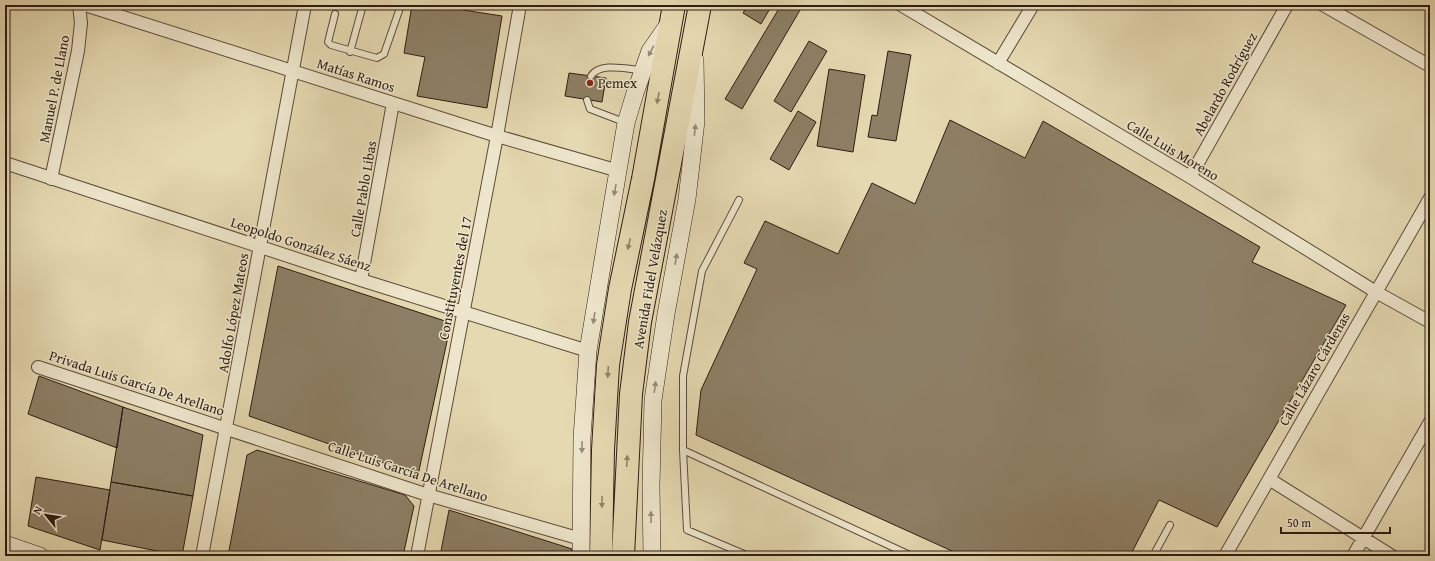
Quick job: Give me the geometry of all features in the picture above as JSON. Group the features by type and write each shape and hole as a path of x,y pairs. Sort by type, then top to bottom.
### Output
{"highway":[{"name":"Avenida Fidel Velázquez","path":"623,556 631,394 646,289 668,181 700,5"},
{"name":"Avenida Fidel Velázquez","path":"601,556 603,450 608,364 620,289 643,179 673,12"}],"street":[{"name":"Manuel P. de Llano","path":"51,179 78,51 81,23 79,5"},
{"name":"Matías Ramos","path":"85,5 497,136 619,171"},
{"name":"Adolfo López Mateos","path":"202,556 305,5"},
{"name":"Constituyentes del 17","path":"416,556 464,312 520,5"},
{"name":"Calle Luis Moreno","path":"900,5 1190,177 1376,292 1430,322"},
{"path":"998,63 1033,5"},
{"name":"Abelardo Rodríguez","path":"1190,177 1287,5"},
{"path":"1323,5 1430,66"},
{"path":"581,556 582,438 588,351 626,123 642,70 650,51 673,12"},
{"path":"652,556 651,486 653,400 666,314 687,198 696,121 696,77 693,45"},
{"name":"Calle Pablo Libas","path":"361,280 393,103"},
{"name":"Leopoldo González Sáenz","path":"6,167 51,179 261,246 361,280 588,351"},
{"name":"Calle Lázaro Cárdenas","path":"1225,556 1430,198"},
{"name":"Privada Luis García De Arellano","path":"38,367 227,428"},
{"path":"1353,556 1430,422"},
{"name":"Calle Luis García De Arellano","path":"227,428 428,495 581,539"},
{"path":"1269,479 1392,556"},
{"path":"5,544 40,556"}],"lane":[{"path":"350,52 363,5"},
{"path":"335,14 328,42 331,45 350,52 377,58 384,54 401,5"},
{"path":"591,76 596,70 604,68 642,70"},
{"path":"587,100 590,109 626,123"},
{"path":"739,200 700,279 683,376 683,450 687,530 750,556"},
{"path":"683,450 912,556"},
{"path":"1153,556 1170,525"}],"building":[{"path":"412,5 431,5 502,16 487,108 417,96 425,57 404,53"},
{"path":"748,5 772,5 761,24 743,13"},
{"path":"781,5 803,5 742,109 725,99"},
{"path":"809,41 827,51 791,112 774,101"},
{"path":"888,51 911,55 896,141 868,137 872,115 877,116"},
{"path":"829,69 865,75 853,152 817,146"},
{"path":"569,73 606,78 602,102 565,96"},
{"path":"798,111 816,122 789,170 770,159"},
{"path":"950,120 1025,158 1043,121 1260,247 1252,262 1346,305 1217,527 1159,500 1130,556 963,556 696,435 701,390 757,269 744,263 765,221 838,254 872,183 915,204"},
{"path":"278,266 451,323 418,475 249,416"},
{"path":"39,376 123,407 117,448 28,414"},
{"path":"123,407 203,435 193,496 111,482"},
{"path":"257,450 405,495 414,506 403,556 228,556 247,455"},
{"path":"36,477 110,490 100,550 28,526"},
{"path":"111,482 193,496 182,556 102,540"},
{"path":"449,510 572,549 571,556 440,556"}],"place":[{"name":"Pemex","path":"590,83"}]}
